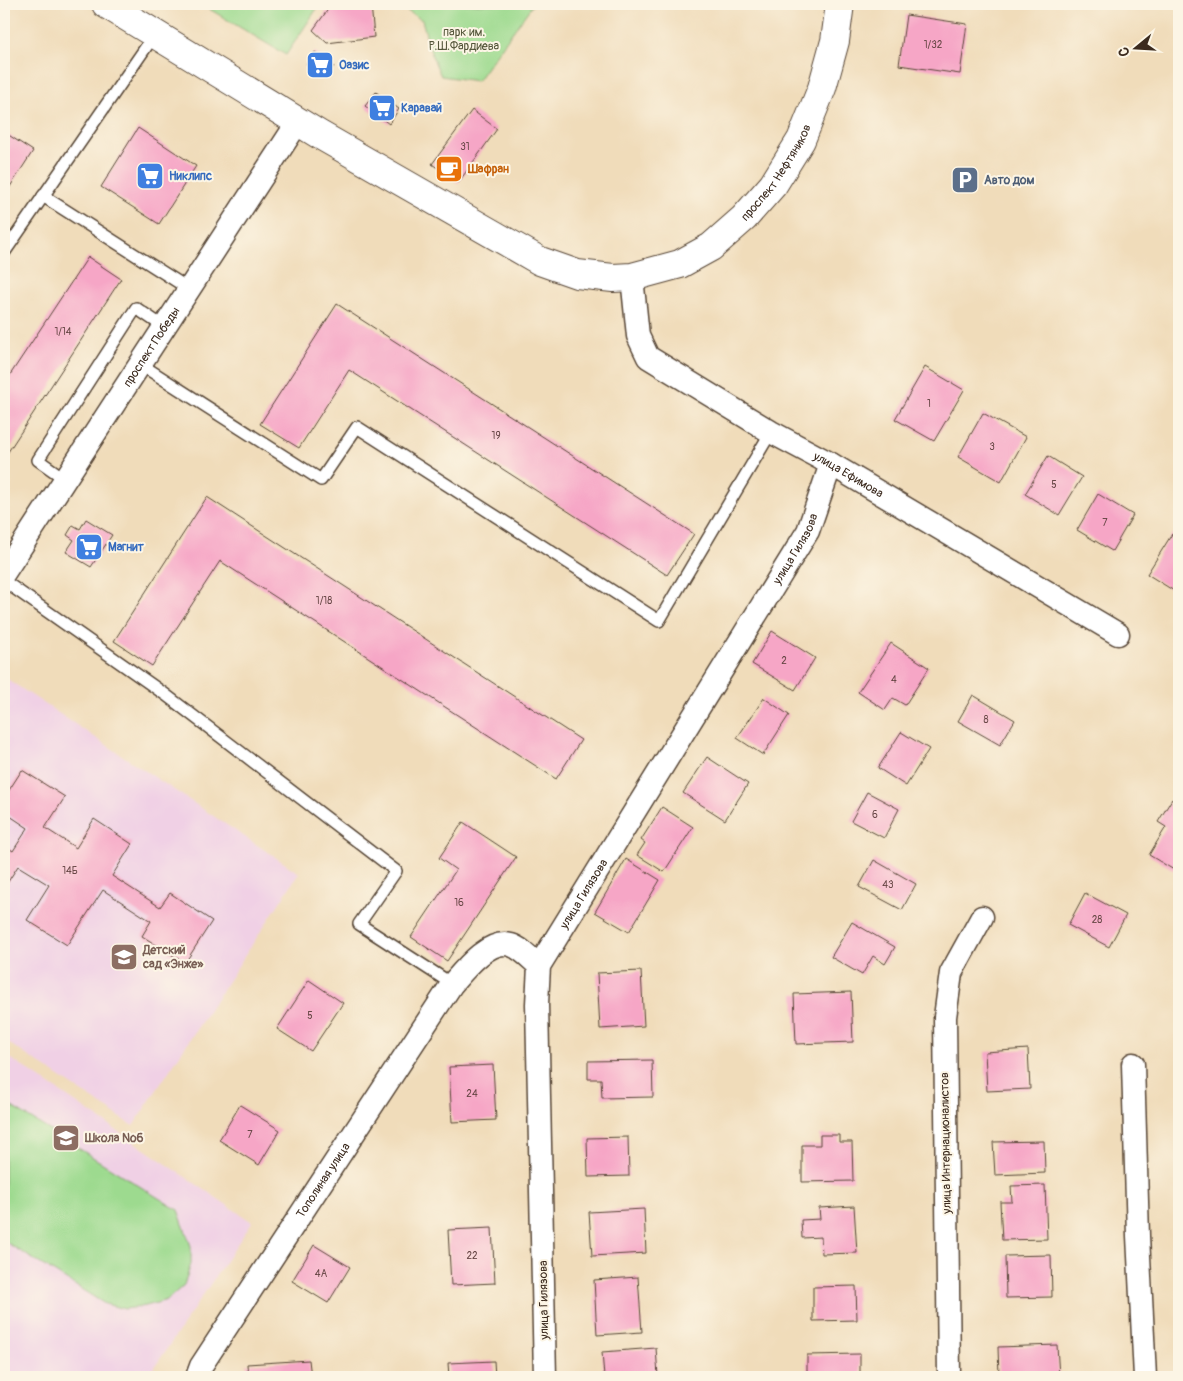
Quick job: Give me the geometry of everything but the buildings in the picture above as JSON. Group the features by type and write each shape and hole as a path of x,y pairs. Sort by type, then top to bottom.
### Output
{"street":[{"name":"проспект Нефтяников","path":"106,4 298,122 540,260 577,274 613,278 632,277 680,264 712,247 744,218 773,185 801,140 822,88 835,41 840,4"},
{"name":"проспект Победы","path":"4,572 298,122"},
{"name":"улица Ефимова","path":"632,277 638,336 648,357 771,432 831,464 1118,634"},
{"name":"улица Гилязова","path":"545,1377 538,1014 539,966 808,532 831,464"},
{"name":"улица Интернационалистов","path":"949,1377 945,1018 951,973 982,917"},
{"name":"Тополиная улица","path":"197,1377 201,1366 452,984 478,956 487,950 503,944 515,947 539,966"},
{"path":"1133,1064 1138,1236 1145,1377"}],"lane":[{"path":"4,253 155,34"},
{"path":"43,196 189,289"},
{"path":"65,479 38,460 136,308 164,327"},
{"path":"140,364 321,480 357,427 659,621 771,432"},
{"path":"4,581 166,695 396,872 359,924 452,984"}],"shaded area":[{"name":"Детский сад «Энже»","path":"4,677 299,873 133,1126 4,1040"},
{"name":"Школа №6","path":"4,1054 252,1222 148,1377 4,1377"}],"green space":[{"path":"201,4 320,4 286,55"},
{"name":"парк им. Р.Ш.Фардиева","path":"396,4 533,4 477,81 441,76 432,56 422,20"},
{"path":"4,1102 178,1210 191,1246 191,1264 184,1285 167,1300 125,1309 105,1304 4,1241"}],"place":[{"name":"Оазис","path":"320,65"},
{"name":"Каравай","path":"382,108"},
{"name":"Шафран","path":"449,169"},
{"name":"Никлипс","path":"150,176"},
{"name":"Авто дом","path":"965,180"},
{"name":"Магнит","path":"89,547"},
{"name":"Детский сад «Энже»","path":"124,957"},
{"name":"Школа №6","path":"66,1138"}]}
